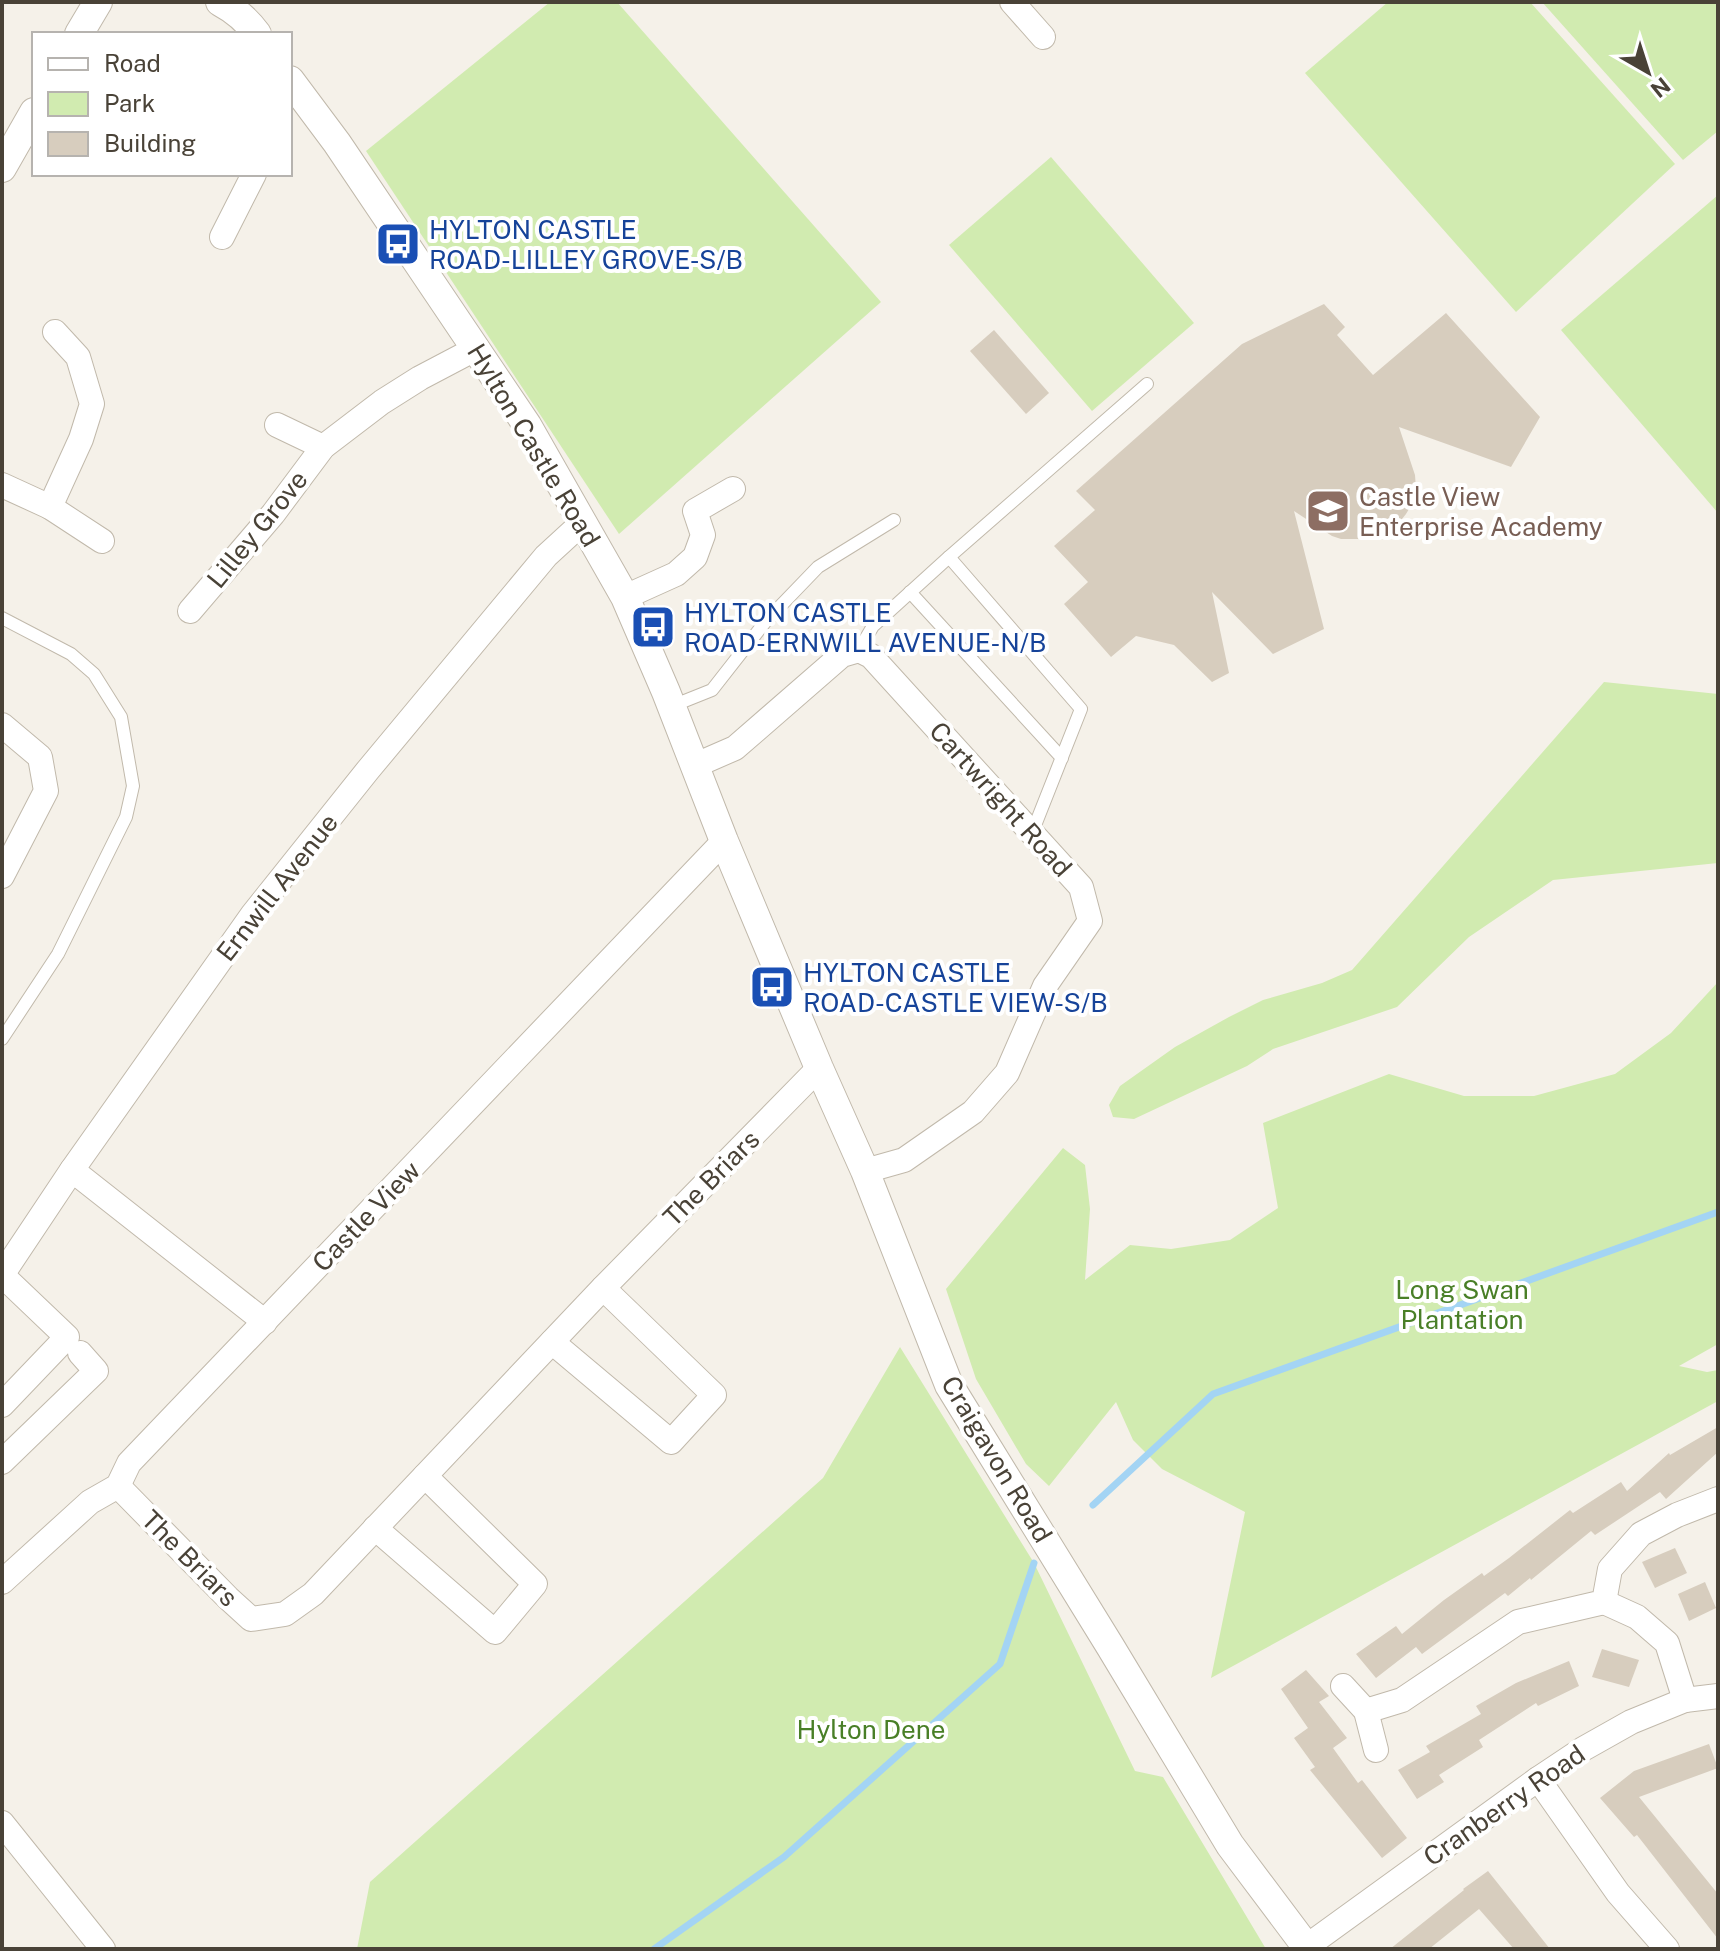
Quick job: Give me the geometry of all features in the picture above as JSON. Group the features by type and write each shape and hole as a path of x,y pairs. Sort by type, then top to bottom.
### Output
{"street":[{"path":"80,32 98,2"},
{"path":"1012,2 1043,37"},
{"path":"226,4 256,32"},
{"name":"Hylton Castle Road","path":"293,93 337,143 527,425 625,597 696,765 724,841"},
{"path":"2,168 32,116"},
{"path":"222,237 253,176"},
{"path":"50,507 81,439 92,404 78,357 55,332"},
{"name":"Lilley Grove","path":"190,611 273,514 323,447 382,402 477,348"},
{"name":"Lilley Grove","path":"277,425 323,447"},
{"path":"2,485 50,507 102,541"},
{"path":"625,597 676,574 695,557 703,535 695,511 733,489"},
{"name":"Ernwill Avenue","path":"2,1275 72,1170 253,914 546,556 582,523"},
{"path":"696,765 735,748 842,655 859,650"},
{"name":"Cartwright Road","path":"859,650 871,656 1081,887 1090,921 1045,986 1007,1073 973,1112 904,1160 865,1171"},
{"path":"2,725 40,757 46,791 2,876"},
{"name":"Craigavon Road","path":"724,841 865,1171 949,1385 1230,1845 1307,1948"},
{"name":"Castle View","path":"2,1582 90,1502 118,1486 129,1463 724,841"},
{"name":"The Briars","path":"118,1486 251,1619 285,1614 313,1594 603,1288 819,1068"},
{"path":"72,1170 265,1322"},
{"path":"2,1275 67,1337 2,1405"},
{"path":"552,1342 671,1442 714,1395 603,1288"},
{"path":"2,1462 96,1371 80,1353"},
{"path":"2,1413 27,1437"},
{"path":"375,1528 495,1632 535,1584 425,1476"},
{"path":"1604,1602 1610,1569 1641,1534 1677,1515 1718,1499"},
{"path":"1366,1711 1402,1700 1518,1622 1604,1602 1637,1617 1667,1643 1685,1700"},
{"path":"1343,1686 1366,1711 1376,1750"},
{"name":"Cranberry Road","path":"1307,1948 1583,1749 1631,1722 1685,1700 1718,1696"},
{"path":"1538,1779 1618,1893 1667,1949"},
{"path":"2,1823 103,1949"}],"lane":[{"path":"859,650 873,626 1147,384"},
{"path":"672,706 712,690 766,621 818,567 894,520"},
{"path":"949,557 1081,709 1032,833"},
{"path":"910,592 1062,758"},
{"path":"2,618 71,654 94,674 121,717 133,786 126,817 58,954 2,1039"}],"green space":[{"path":"550,2 617,2 881,302 619,534 366,151"},
{"path":"1388,2 1530,2 1675,164 1516,312 1305,73"},
{"path":"1542,2 1718,2 1718,131 1683,160"},
{"path":"1051,157 1194,323 1092,411 949,245"},
{"path":"1718,195 1718,513 1561,330"},
{"path":"1604,682 1718,694 1718,863 1553,880 1469,937 1397,1007 1273,1049 1247,1066 1134,1119 1113,1117 1109,1105 1120,1086 1175,1047 1263,1000 1322,983 1352,970"},
{"name":"Long Swan Plantation","path":"1718,982 1718,1344 1679,1366 1707,1372 1718,1370 1718,1401 1211,1678 1245,1512 1162,1469 1133,1440 1116,1402 1049,1486 1026,1464 976,1379 946,1289 1063,1148 1085,1165 1090,1209 1085,1280 1130,1245 1171,1249 1230,1240 1278,1208 1263,1123 1389,1074 1464,1096 1534,1096 1615,1074 1671,1033"},
{"name":"Hylton Dene","path":"900,1347 1034,1563 1135,1771 1163,1777 1266,1949 357,1949 370,1882 823,1478"}],"building":[{"path":"1324,304 1345,327 1337,335 1373,375 1446,313 1540,417 1511,467 1399,427 1415,475 1416,489 1406,514 1390,531 1367,539 1341,539 1294,511 1324,629 1273,654 1212,592 1229,673 1212,682 1174,645 1136,636 1111,657 1064,604 1088,582 1054,546 1095,510 1076,491 1242,344"},
{"path":"994,330 1049,393 1026,414 970,351"},
{"path":"1718,1427 1718,1452 1666,1499 1660,1492 1595,1535 1591,1531 1531,1580 1508,1596 1505,1593 1422,1654 1416,1647 1376,1678 1356,1654 1396,1626 1402,1634 1444,1600 1482,1573 1484,1576 1570,1510 1573,1513 1621,1482 1627,1491 1669,1453"},
{"path":"1675,1548 1687,1573 1655,1588 1642,1562"},
{"path":"1705,1582 1716,1608 1689,1621 1678,1594"},
{"path":"1602,1649 1639,1660 1629,1687 1592,1677"},
{"path":"1569,1661 1579,1686 1538,1706 1536,1703 1479,1740 1483,1747 1439,1775 1444,1782 1417,1799 1398,1770 1430,1752 1426,1746 1481,1714 1476,1706 1516,1683"},
{"path":"1306,1670 1329,1696 1319,1702 1347,1738 1333,1748 1358,1783 1362,1780 1407,1838 1382,1858 1310,1770 1315,1767 1294,1738 1308,1728 1281,1689"},
{"path":"1709,1744 1718,1768 1639,1797 1718,1894 1718,1939 1637,1835 1634,1837 1600,1798 1634,1771"},
{"path":"1488,1871 1550,1949 1514,1949 1479,1909 1429,1949 1390,1949 1463,1889"}],"waterway":[{"path":"1093,1505 1213,1394 1718,1212"},
{"path":"654,1949 784,1857 1000,1664 1034,1563"}],"place":[{"name":"HYLTON CASTLE ROAD-LILLEY GROVE-S/B","path":"398,244"},
{"name":"Castle View Enterprise Academy","path":"1328,511"},
{"name":"HYLTON CASTLE ROAD-ERNWILL AVENUE-N/B","path":"653,627"},
{"name":"HYLTON CASTLE ROAD-CASTLE VIEW-S/B","path":"772,987"}]}
